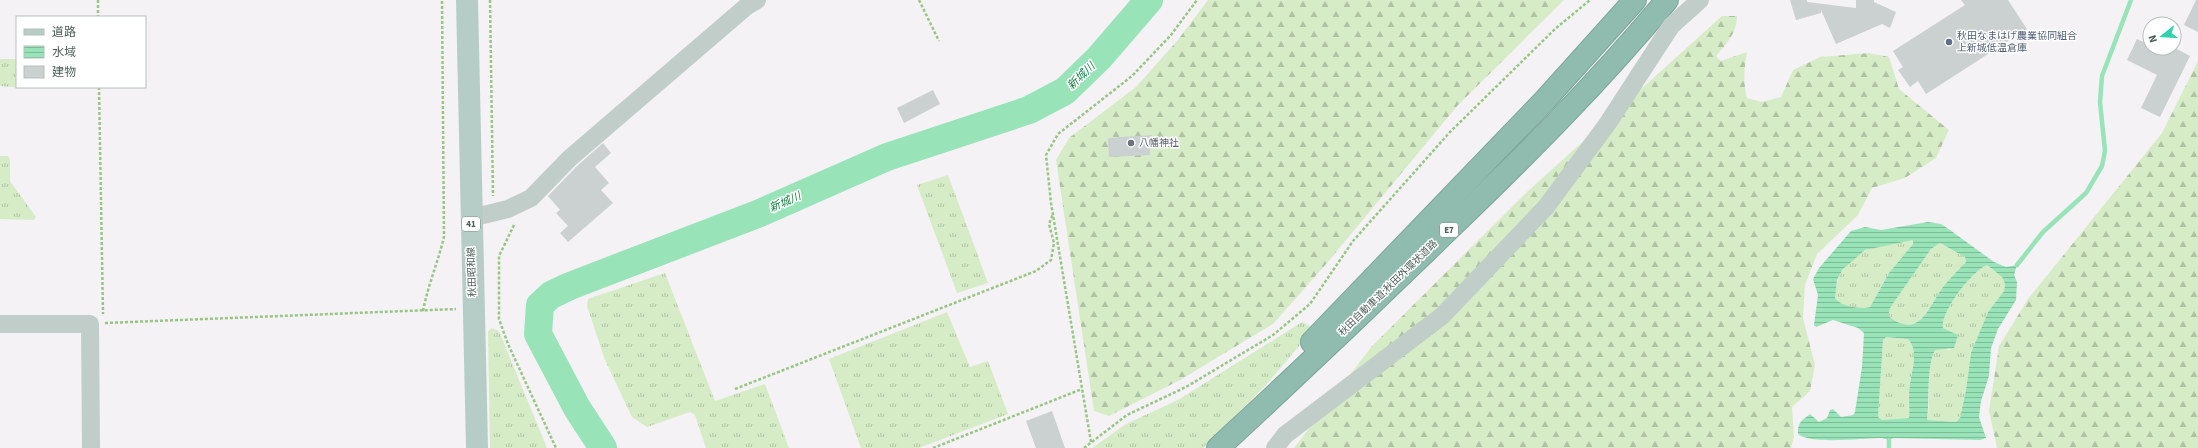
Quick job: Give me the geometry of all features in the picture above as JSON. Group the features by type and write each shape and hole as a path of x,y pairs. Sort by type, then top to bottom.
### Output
{"highway":[{"name":"秋田自動車道;秋田外環状道路","path":"1217,448 1279,375 1545,100 1635,0"},
{"name":"秋田自動車道;秋田外環状道路","path":"1217,448 1312,361 1536,145 1628,47 1667,0"}],"main road":[{"name":"秋田昭和線","path":"467,0 477,448"}],"street":[{"path":"471,218 508,209 531,198 570,158 673,68 747,6 757,0"},
{"path":"1275,448 1285,435 1442,316 1546,207 1608,123 1671,26 1700,0"},
{"path":"0,324 90,324 91,448"}],"path":[{"path":"98,0 98,16"},
{"path":"423,311 426,294 438,263 444,237 442,0"},
{"path":"490,0 493,213"},
{"path":"919,0 939,41"},
{"path":"1091,442 1053,214 1046,155 1058,134 1132,76 1171,35 1197,0"},
{"path":"1084,448 1127,415 1186,387 1273,335 1310,304 1353,241 1450,132 1555,29 1590,0"},
{"path":"99,88 104,323 474,308"},
{"path":"526,200 498,256 499,319 508,344 556,448"},
{"path":"736,389 1036,271 1051,260 1054,243 1049,224 1053,214"},
{"path":"933,448 1082,389"}],"green space":[{"path":"1208,0 1564,0 1458,105 1327,263 1273,324 1180,380 1109,416 1094,411 1056,160 1069,138 1136,87 1177,41"},
{"path":"1722,16 1737,16 1737,22 1731,38 1716,56 1721,61 1747,52 1744,75 1747,98 1762,102 1781,97 1793,70 1820,57 1869,53 1889,57 1899,89 1949,130 1936,158 1905,178 1872,188 1858,215 1817,254 1805,285 1803,318 1815,365 1810,391 1792,407 1794,437 1791,448 1294,448 1372,346 1528,191"},
{"path":"0,59 16,59 16,87 0,86"},
{"path":"2198,61 2198,448 1997,448 1989,411 1999,346 2028,299 2162,133"},
{"path":"0,156 8,156 10,160 10,181 36,217 34,220 0,219"},
{"path":"948,175 988,283 957,293 917,185"},
{"path":"1913,240 1913,244 1889,273 1870,307 1851,307 1835,298 1835,291 1839,277 1852,259 1864,251 1873,248"},
{"path":"1940,243 1965,257 1966,262 1943,287 1921,319 1915,323 1907,325 1898,323 1887,316 1890,308 1931,249"},
{"path":"1987,265 2002,277 2005,284 2004,291 1988,312 1971,353 1966,390 1960,418 1956,422 1927,420 1929,375 1932,358 1935,350 1941,348 1950,350 1954,333 1943,328 1943,321 1946,312 1966,283 1973,275"},
{"path":"665,273 715,401 765,384 789,448 706,448 695,415 690,412 647,427 632,417 605,360 587,306 588,299"},
{"path":"947,312 970,367 988,361 1008,414 919,448 861,448 829,359"},
{"path":"1302,322 1310,326 1311,332 1266,385 1203,448 1092,448 1126,424 1178,400"},
{"path":"491,328 499,331 547,448 490,448 488,332"},
{"path":"1886,337 1908,339 1913,349 1914,361 1909,392 1909,418 1882,420 1878,417 1883,340"}],"water":[{"path":"1928,222 1941,224 1994,262 2006,267 2017,265 2014,275 2017,282 2016,300 1998,329 1991,348 1989,376 1981,401 1979,417 1986,438 1980,440 1894,438 1889,440 1882,438 1826,440 1814,439 1798,434 1801,422 1810,414 1819,422 1827,418 1830,410 1833,409 1841,417 1853,415 1855,412 1862,367 1864,333 1858,328 1833,320 1816,327 1814,325 1818,295 1813,279 1819,268 1851,231 1865,227 1881,230","holes":["1913,240 1913,244 1889,273 1870,307 1851,307 1835,298 1837,280 1843,269 1865,250","1940,243 1965,257 1966,262 1943,287 1922,319 1908,325 1899,323 1888,316 1890,308 1931,249","1987,265 2002,277 2005,284 2004,291 1988,312 1971,353 1966,390 1960,418 1956,422 1927,420 1929,375 1932,357 1935,350 1954,348 1958,335 1943,328 1943,321 1946,312 1966,283","1886,337 1908,339 1913,349 1914,360 1909,392 1909,418 1882,420 1878,417 1883,340"]}],"building":[{"path":"1790,0 1807,0 1807,2 1856,8 1856,0 1874,0 1874,2 1896,12 1890,28 1882,24 1836,44 1821,10 1821,13 1796,20"},
{"path":"1961,0 2008,0 2027,29 1926,94 1918,81 1910,87 1898,70 1903,67 1893,51 1965,5"},
{"path":"2196,0 2198,0 2198,32 2184,25"},
{"path":"2137,39 2142,41 2142,56 2182,56 2182,52 2190,56 2160,117 2141,108 2157,75 2127,60"},
{"path":"933,90 940,104 904,123 897,108"},
{"name":"八幡神社","path":"1152,135 1153,149 1150,149 1150,155 1109,157 1108,138"},
{"path":"603,143 611,153 595,167 609,183 601,190 613,203 568,242 560,233 568,226 556,213 560,210 548,196 577,166"},
{"path":"1052,411 1065,448 1036,448 1026,421"}],"waterway":[{"name":"新城川","path":"603,448 577,408 538,334 540,305 551,295 570,286 760,213 887,157 1029,110 1065,91 1099,58 1149,0"},
{"path":"2017,265 2043,232 2086,193 2102,166 2105,151 2100,102 2102,76 2131,0"},
{"path":"1889,440 1889,448"}],"place":[{"name":"秋田なまはげ農業協同組合 上新城低温倉庫","path":"1949,42"},
{"name":"八幡神社","path":"1131,143"}]}
